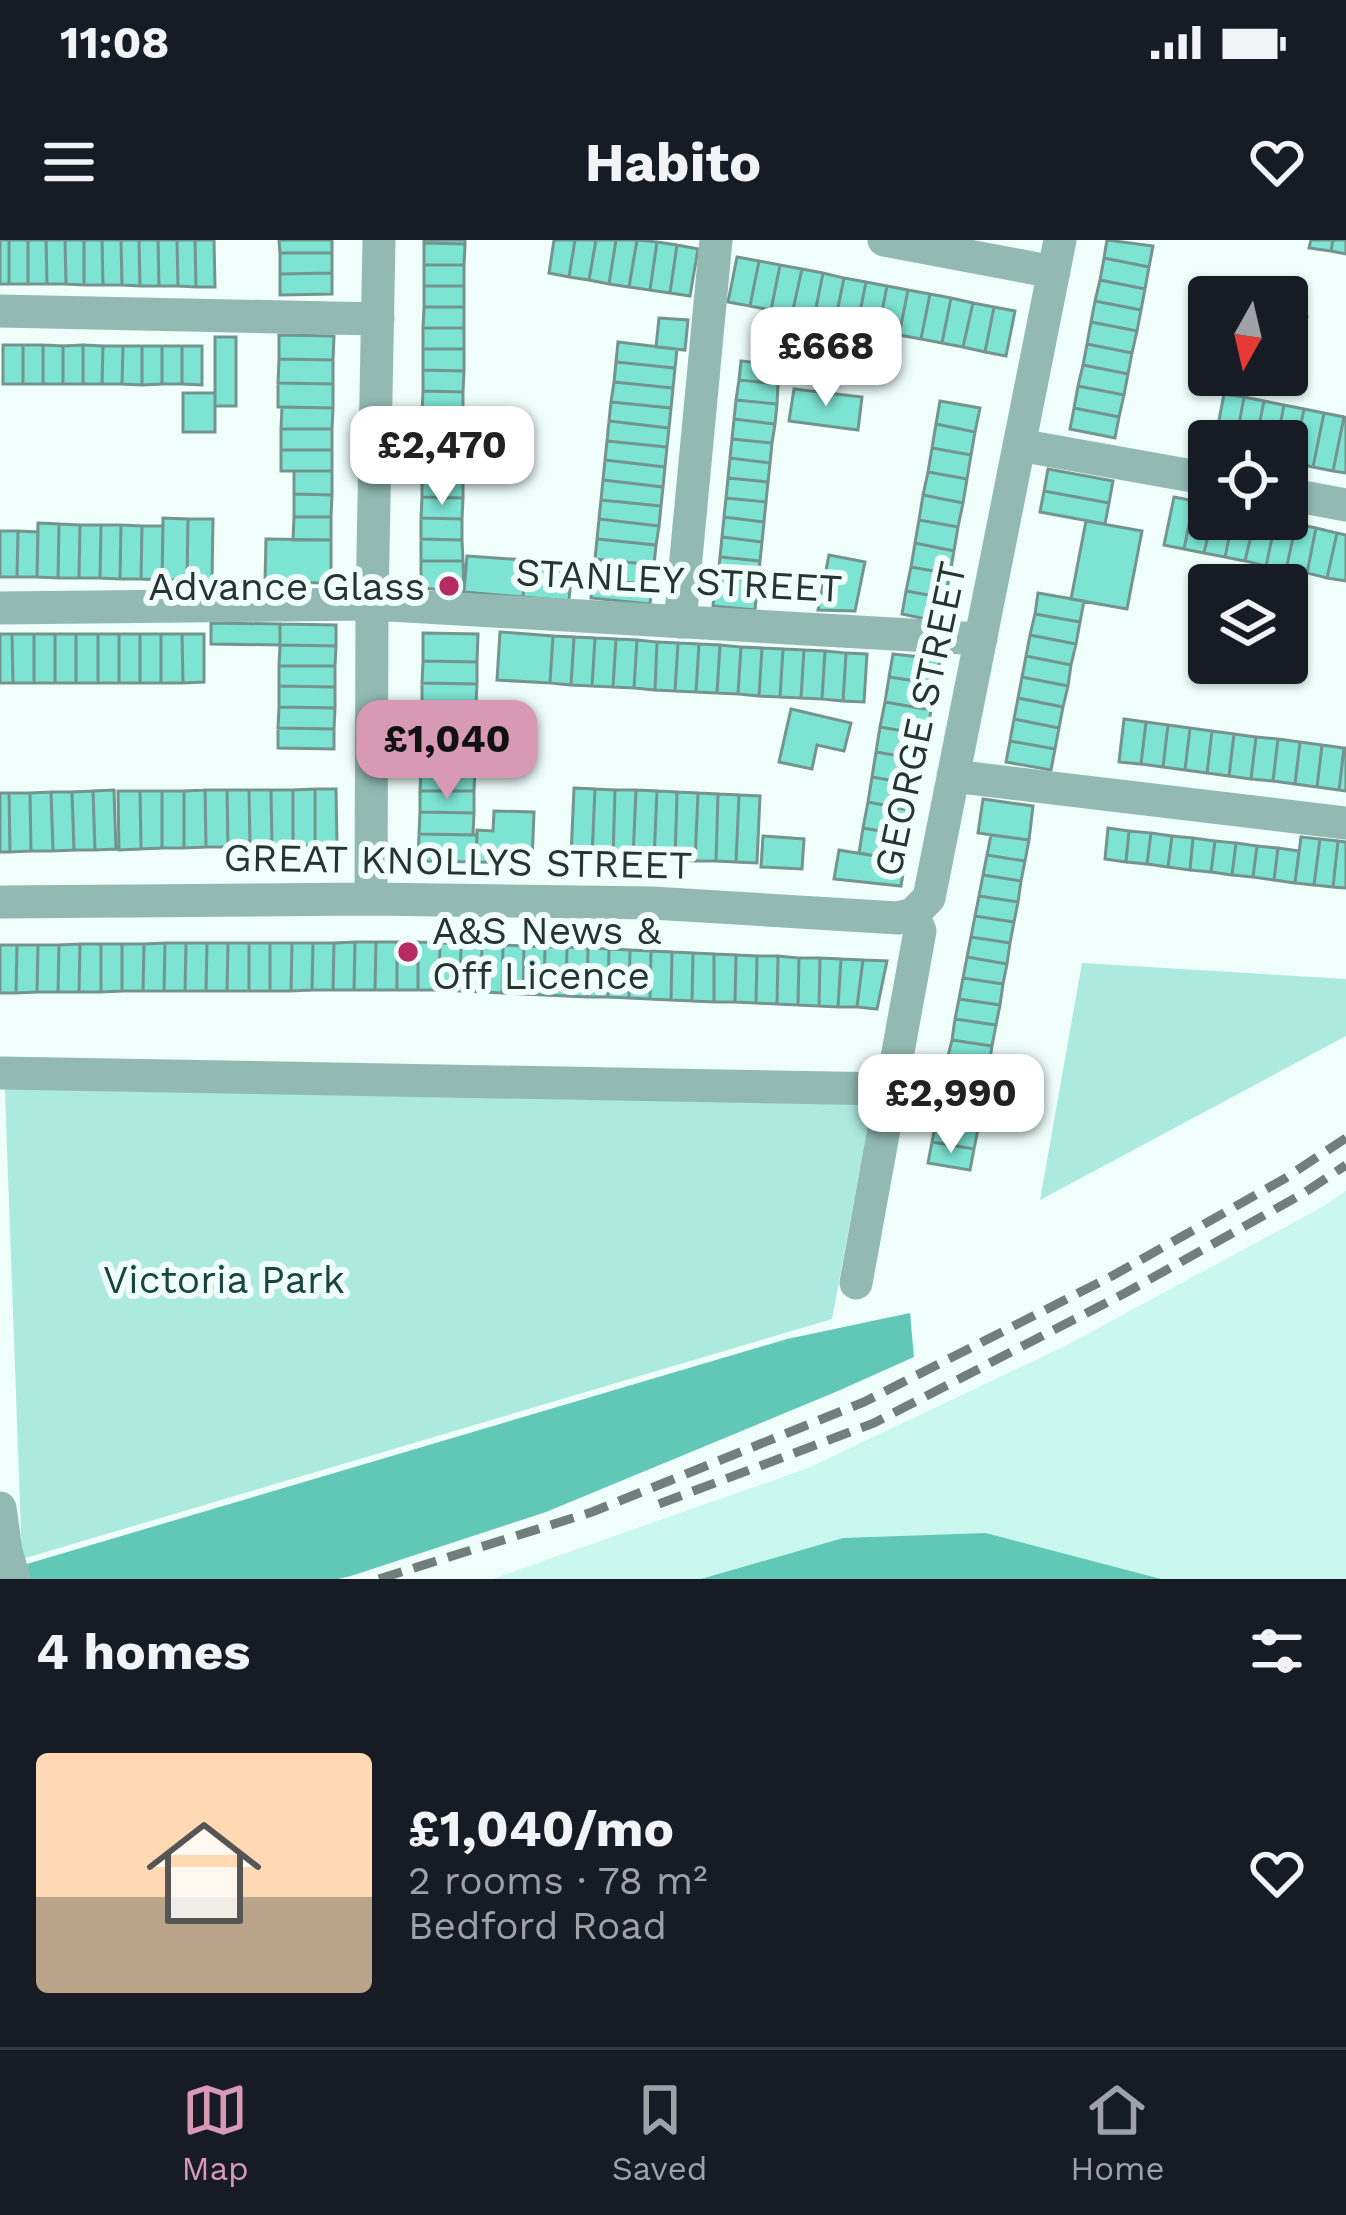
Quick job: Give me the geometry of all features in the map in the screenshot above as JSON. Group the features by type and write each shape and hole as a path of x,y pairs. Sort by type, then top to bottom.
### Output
{"street":[{"path":"371,899 379,240"},
{"path":"680,622 716,240"},
{"path":"884,240 1057,256"},
{"name":"GEORGE STREET","path":"856,1283 920,931 913,914 929,898 1057,256"},
{"path":"0,311 378,320"},
{"path":"1019,445 1188,475"},
{"path":"1308,498 1346,505"},
{"name":"STANLEY STREET","path":"0,608 372,604 981,639"},
{"path":"953,776 1346,823"},
{"name":"GREAT KNOLLYS STREET","path":"0,902 371,899 652,903 898,918 913,914"},
{"path":"0,1073 891,1089"},
{"path":"0,1508 14,1579"}],"shaded area":[{"path":"1346,1191 1346,1579 492,1579 808,1468 1067,1345"}],"green space":[{"path":"1082,963 1346,979 1346,1036 1040,1200"},
{"name":"Victoria Park","path":"4,1065 876,1083 832,1319 22,1559"},
{"path":"910,1313 914,1357 546,1512 351,1576 25,1579 20,1566 787,1339"},
{"path":"986,1533 1161,1579 701,1579 843,1538"}],"building":[{"path":"0,240 9,240 9,284 0,284"},
{"path":"9,240 28,240 28,284 9,284"},
{"path":"28,240 46,240 47,284 28,284"},
{"path":"46,240 65,240 66,284 47,284"},
{"path":"65,240 84,240 84,285 66,284"},
{"path":"84,240 102,240 103,285 84,285"},
{"path":"102,240 121,240 122,285 103,285"},
{"path":"121,240 139,240 140,286 122,285"},
{"path":"139,240 158,240 159,286 140,286"},
{"path":"158,240 177,240 178,286 159,286"},
{"path":"177,240 195,240 196,287 178,286"},
{"path":"195,240 214,240 215,287 196,287"},
{"path":"279,240 332,240 332,253 280,253"},
{"path":"465,240 465,244 424,243"},
{"path":"554,240 575,240 569,277 549,273"},
{"path":"575,240 596,240 589,280 569,277"},
{"path":"596,240 616,240 609,284 589,280"},
{"path":"616,240 637,240 629,287 609,284"},
{"path":"637,240 657,242 650,290 629,287"},
{"path":"1107,240 1153,246 1149,267 1104,258"},
{"path":"1311,240 1333,240 1331,251 1309,248"},
{"path":"1333,240 1346,240 1346,254 1331,251"},
{"path":"657,242 677,245 670,293 650,290"},
{"path":"424,243 465,244 464,265 424,265"},
{"path":"677,245 698,249 690,296 670,293"},
{"path":"280,253 332,253 332,273 280,274"},
{"path":"737,257 759,261 750,306 728,302"},
{"path":"1104,258 1149,267 1145,289 1100,280"},
{"path":"759,261 780,265 771,310 750,306"},
{"path":"424,265 464,265 464,286 424,286"},
{"path":"780,265 802,269 792,314 771,310"},
{"path":"802,269 823,273 814,318 792,314"},
{"path":"332,273 332,294 280,295 280,274"},
{"path":"823,273 844,278 835,322 814,318"},
{"path":"844,278 866,282 857,327 835,322"},
{"path":"1100,280 1145,289 1141,310 1095,301"},
{"path":"866,282 887,286 878,331 857,327"},
{"path":"424,286 464,286 464,307 424,307"},
{"path":"887,286 908,290 899,335 878,331"},
{"path":"908,290 930,294 921,339 899,335"},
{"path":"930,294 951,298 942,343 921,339"},
{"path":"951,298 973,303 963,347 942,343"},
{"path":"1095,301 1141,310 1137,331 1091,322"},
{"path":"973,303 994,307 985,352 963,347"},
{"path":"424,307 464,307 464,328 423,328"},
{"path":"994,307 1015,311 1006,356 985,352"},
{"path":"659,318 688,320 685,350 656,347"},
{"path":"1091,322 1137,331 1132,353 1087,344"},
{"path":"423,328 464,328 464,349 423,349"},
{"path":"279,335 334,336 333,360 279,359"},
{"path":"215,337 236,337 236,406 215,406"},
{"path":"618,342 677,349 675,368 616,362"},
{"path":"1087,344 1132,353 1128,374 1083,365"},
{"path":"3,345 23,345 23,384 3,384"},
{"path":"23,345 43,345 43,384 23,384"},
{"path":"43,345 63,346 63,384 43,384"},
{"path":"83,345 103,346 102,384 83,384"},
{"path":"83,345 83,384 63,384 63,346"},
{"path":"103,346 123,346 122,384 102,384"},
{"path":"123,346 142,346 142,385 122,384"},
{"path":"142,346 162,346 162,384 142,385"},
{"path":"162,346 182,346 182,384 162,384"},
{"path":"182,346 202,346 202,385 182,384"},
{"path":"423,349 464,349 464,371 423,370"},
{"path":"279,359 333,360 333,384 278,383"},
{"path":"741,361 781,365 778,384 739,380"},
{"path":"616,362 675,368 673,388 614,382"},
{"path":"1083,365 1128,374 1124,395 1078,386"},
{"path":"423,370 464,371 463,392 423,391"},
{"path":"739,380 778,384 777,404 736,400"},
{"path":"614,382 673,388 671,408 611,402"},
{"path":"278,383 333,384 333,408 278,407"},
{"path":"1078,386 1124,395 1119,417 1074,408"},
{"path":"794,389 862,397 858,430 789,421"},
{"path":"423,391 463,392 463,413 422,413"},
{"path":"183,393 215,393 215,432 183,432"},
{"path":"1224,396 1244,397 1240,420 1219,420"},
{"path":"1244,397 1264,401 1260,420 1240,420"},
{"path":"736,400 777,404 775,424 734,419"},
{"path":"940,401 980,408 975,432 936,424"},
{"path":"1264,401 1284,405 1281,420 1260,420"},
{"path":"611,402 671,408 669,428 609,421"},
{"path":"1284,405 1304,409 1302,420 1281,420"},
{"path":"282,407 333,408 332,429 281,429"},
{"path":"1074,408 1119,417 1115,438 1070,429"},
{"path":"1304,409 1324,413 1313,467 1308,466 1308,420 1302,420"},
{"path":"422,413 463,413 463,434 422,434"},
{"path":"1324,413 1344,417 1333,471 1313,467"},
{"path":"1346,418 1346,473 1333,471"},
{"path":"734,419 775,424 772,443 732,439"},
{"path":"609,421 669,428 667,447 607,441"},
{"path":"936,424 975,432 971,455 932,448"},
{"path":"281,429 332,429 332,450 281,450"},
{"path":"422,434 463,434 463,455 422,455"},
{"path":"732,439 772,443 770,463 730,458"},
{"path":"607,441 667,447 665,467 605,460"},
{"path":"932,448 971,455 967,479 928,472"},
{"path":"281,450 332,450 332,471 281,471"},
{"path":"422,455 463,455 463,476 422,476"},
{"path":"730,458 770,463 768,482 728,478"},
{"path":"605,460 665,467 663,487 603,480"},
{"path":"1048,469 1113,481 1109,503 1044,491"},
{"path":"294,471 332,471 332,495 294,494"},
{"path":"928,472 967,479 963,503 923,495"},
{"path":"422,476 463,476 463,498 422,497"},
{"path":"728,478 768,482 766,502 726,498"},
{"path":"603,480 663,487 661,506 601,500"},
{"path":"1044,491 1109,503 1105,524 1040,512"},
{"path":"294,494 332,495 331,517 294,517"},
{"path":"923,495 963,503 958,527 919,520"},
{"path":"422,497 463,498 462,519 421,518"},
{"path":"1174,497 1188,500 1184,549 1164,545"},
{"path":"726,498 766,502 764,522 724,517"},
{"path":"601,500 661,506 659,526 599,519"},
{"path":"294,517 331,517 331,540 293,540"},
{"path":"724,517 764,522 762,542 722,537"},
{"path":"163,518 188,519 187,580 162,580"},
{"path":"421,518 462,519 462,540 421,539"},
{"path":"188,519 213,519 212,581 187,580"},
{"path":"599,519 659,526 656,545 597,539"},
{"path":"919,520 958,527 954,551 915,543"},
{"path":"1086,521 1142,531 1127,609 1071,599"},
{"path":"38,523 59,524 58,578 37,577"},
{"path":"59,524 80,525 79,578 58,578"},
{"path":"80,525 101,525 100,578 79,578"},
{"path":"101,525 121,525 120,579 100,578"},
{"path":"121,525 142,526 141,579 120,579"},
{"path":"142,526 163,526 162,580 141,579"},
{"path":"1308,526 1316,528 1308,568 1308,564 1287,564 1293,540 1308,540"},
{"path":"1316,528 1337,533 1327,578 1308,573"},
{"path":"1188,530 1188,540 1207,540 1204,553 1184,549"},
{"path":"0,531 18,531 17,577 0,577"},
{"path":"18,531 38,532 37,577 17,577"},
{"path":"1337,533 1346,535 1346,581 1327,578"},
{"path":"722,537 762,542 760,561 720,557"},
{"path":"266,539 331,540 331,583 265,582"},
{"path":"421,539 462,540 463,561 421,561"},
{"path":"597,539 656,545 654,565 595,559"},
{"path":"1207,540 1229,540 1225,557 1204,553"},
{"path":"1229,540 1250,540 1245,561 1225,557"},
{"path":"1250,540 1272,540 1266,564 1245,561"},
{"path":"1272,540 1293,540 1287,564 1266,564"},
{"path":"915,543 954,551 950,574 911,567"},
{"path":"829,555 865,562 855,611 818,610"},
{"path":"467,556 526,560 523,597 464,592"},
{"path":"720,557 760,561 758,581 718,577"},
{"path":"595,559 654,565 652,585 593,579"},
{"path":"526,560 572,564 569,601 523,597"},
{"path":"421,561 463,561 464,592 421,588"},
{"path":"911,567 950,574 945,598 906,591"},
{"path":"716,576 758,581 755,610 713,606"},
{"path":"593,579 652,585 650,604 591,598"},
{"path":"906,591 945,598 941,622 902,614"},
{"path":"1038,593 1084,601 1080,622 1035,614"},
{"path":"1035,614 1080,622 1076,644 1030,635"},
{"path":"211,623 280,624 280,645 211,644"},
{"path":"280,624 336,625 336,646 280,645"},
{"path":"500,632 553,636 550,683 497,680"},
{"path":"423,633 478,634 477,662 423,661"},
{"path":"0,634 12,634 13,683 0,683"},
{"path":"12,634 34,634 34,683 13,683"},
{"path":"34,634 55,634 55,683 34,683"},
{"path":"55,634 76,634 76,683 55,683"},
{"path":"76,634 98,634 98,683 76,683"},
{"path":"98,634 119,634 119,683 98,683"},
{"path":"119,634 140,634 140,683 119,683"},
{"path":"140,634 161,634 161,683 140,683"},
{"path":"161,634 182,634 183,683 161,683"},
{"path":"182,634 204,634 204,682 183,683"},
{"path":"1030,635 1076,644 1071,665 1026,656"},
{"path":"553,636 574,637 571,685 550,683"},
{"path":"574,637 595,638 592,686 571,685"},
{"path":"595,638 616,639 613,687 592,686"},
{"path":"616,639 637,640 634,688 613,687"},
{"path":"637,640 657,642 655,690 634,688"},
{"path":"657,642 678,643 675,691 655,690"},
{"path":"678,643 699,644 696,692 675,691"},
{"path":"699,644 720,645 717,693 696,692"},
{"path":"280,645 336,646 335,666 279,666"},
{"path":"720,645 741,647 738,694 717,693"},
{"path":"741,647 762,648 759,696 738,694"},
{"path":"762,648 783,649 780,697 759,696"},
{"path":"783,649 804,650 801,698 780,697"},
{"path":"804,650 825,651 822,699 801,698"},
{"path":"825,651 846,653 843,701 822,699"},
{"path":"846,653 867,654 864,702 843,701"},
{"path":"893,654 940,659 936,684 889,677"},
{"path":"1026,656 1071,665 1068,686 1022,677"},
{"path":"423,661 477,662 477,684 422,683"},
{"path":"279,666 335,666 335,687 279,686"},
{"path":"889,677 936,684 931,710 885,702"},
{"path":"1022,677 1068,686 1063,707 1018,698"},
{"path":"422,683 477,684 476,705 422,704"},
{"path":"279,686 335,687 335,708 279,707"},
{"path":"1018,698 1063,707 1059,728 1014,719"},
{"path":"885,702 931,710 927,735 880,727"},
{"path":"422,704 476,705 476,727 422,726"},
{"path":"279,707 335,708 334,729 278,728"},
{"path":"791,709 851,723 844,751 817,745 812,769 779,762"},
{"path":"1014,719 1059,728 1055,749 1010,741"},
{"path":"1124,719 1146,722 1141,764 1119,762"},
{"path":"1146,722 1168,725 1163,767 1141,764"},
{"path":"1168,725 1190,728 1185,770 1163,767"},
{"path":"422,726 476,727 475,748 421,747"},
{"path":"880,727 927,735 923,760 876,752"},
{"path":"278,728 334,729 334,749 278,748"},
{"path":"1190,728 1212,731 1207,773 1185,770"},
{"path":"1212,731 1234,734 1229,776 1207,773"},
{"path":"1234,734 1256,737 1251,779 1229,776"},
{"path":"1256,737 1278,739 1273,781 1251,779"},
{"path":"1278,739 1300,742 1295,784 1273,781"},
{"path":"1010,741 1055,749 1051,770 1006,762"},
{"path":"1300,742 1322,745 1317,787 1295,784"},
{"path":"1322,745 1344,748 1339,790 1317,787"},
{"path":"421,747 475,748 475,770 421,769"},
{"path":"1346,748 1346,791 1339,790"},
{"path":"876,752 923,760 918,785 872,777"},
{"path":"421,769 475,770 474,791 420,791"},
{"path":"872,777 918,785 914,811 868,802"},
{"path":"574,788 595,789 592,856 571,856"},
{"path":"315,789 336,789 337,845 315,845"},
{"path":"315,789 315,845 293,846 293,790"},
{"path":"595,789 615,790 613,857 592,856"},
{"path":"114,790 116,849 95,850 93,791"},
{"path":"205,790 227,790 228,847 206,847"},
{"path":"205,790 206,847 184,848 184,791"},
{"path":"227,790 249,790 250,846 228,847"},
{"path":"249,790 271,790 272,846 250,846"},
{"path":"271,790 293,790 293,846 272,846"},
{"path":"615,790 636,790 633,858 613,857"},
{"path":"636,790 657,791 654,859 633,858"},
{"path":"93,791 95,850 74,850 72,792"},
{"path":"118,791 140,791 141,849 119,850"},
{"path":"140,791 162,791 162,848 141,849"},
{"path":"162,791 184,791 184,848 162,848"},
{"path":"420,791 474,791 474,813 420,812"},
{"path":"657,791 677,792 675,860 654,859"},
{"path":"51,792 72,792 74,850 53,851"},
{"path":"51,792 53,851 31,851 30,793"},
{"path":"677,792 698,793 695,861 675,860"},
{"path":"0,793 9,793 10,852 0,852"},
{"path":"9,793 30,793 31,851 10,852"},
{"path":"698,793 718,794 716,861 695,861"},
{"path":"718,794 739,795 736,862 716,861"},
{"path":"739,795 760,796 757,863 736,862"},
{"path":"983,799 1033,806 1029,840 978,833"},
{"path":"868,802 914,811 909,836 863,828"},
{"path":"494,811 534,812 532,863 476,862 477,830 493,831"},
{"path":"420,812 474,813 473,835 419,834"},
{"path":"863,828 909,836 905,861 859,853"},
{"path":"1108,828 1129,831 1126,862 1105,859"},
{"path":"1129,831 1151,833 1147,864 1126,862"},
{"path":"1151,833 1172,836 1168,867 1147,864"},
{"path":"419,834 477,835 476,862 418,861"},
{"path":"991,835 1029,840 1025,861 987,855"},
{"path":"763,836 804,839 802,869 761,867"},
{"path":"1172,836 1193,838 1190,870 1168,867"},
{"path":"1301,837 1320,839 1314,885 1295,883"},
{"path":"1193,838 1215,841 1211,872 1190,870"},
{"path":"1320,839 1338,841 1333,887 1314,885"},
{"path":"1215,841 1236,843 1232,875 1211,872"},
{"path":"1338,841 1346,842 1346,888 1333,887"},
{"path":"1236,843 1257,846 1253,877 1232,875"},
{"path":"1257,846 1278,848 1274,880 1253,877"},
{"path":"1278,848 1299,851 1295,883 1274,880"},
{"path":"839,850 905,861 901,886 834,879"},
{"path":"987,855 1025,861 1021,881 983,875"},
{"path":"983,875 1021,881 1018,902 979,896"},
{"path":"979,896 1018,902 1014,922 975,916"},
{"path":"975,916 1014,922 1010,943 971,937"},
{"path":"971,937 1010,943 1007,964 967,957"},
{"path":"355,942 376,942 375,990 354,990"},
{"path":"355,942 354,990 333,990 334,943"},
{"path":"376,942 397,942 397,990 375,990"},
{"path":"397,942 418,942 418,990 397,990"},
{"path":"418,942 440,943 439,990 418,990"},
{"path":"165,943 186,943 185,991 164,991"},
{"path":"165,943 164,991 143,991 144,944"},
{"path":"186,943 207,943 206,991 185,991"},
{"path":"207,943 228,943 227,991 206,991"},
{"path":"228,943 249,943 249,991 227,991"},
{"path":"249,943 270,943 270,991 249,991"},
{"path":"270,943 292,943 291,991 270,991"},
{"path":"292,943 313,943 312,990 291,991"},
{"path":"313,943 334,943 333,990 312,990"},
{"path":"440,943 461,943 460,991 439,990"},
{"path":"461,943 482,944 481,992 460,991"},
{"path":"80,944 101,944 101,992 79,992"},
{"path":"80,944 79,992 58,992 59,945"},
{"path":"101,944 122,944 122,991 101,992"},
{"path":"122,944 144,944 143,991 122,991"},
{"path":"482,944 503,945 502,993 481,992"},
{"path":"0,945 17,945 16,993 0,993"},
{"path":"17,945 38,945 37,992 16,993"},
{"path":"38,945 59,945 58,992 37,992"},
{"path":"503,945 524,946 523,994 502,993"},
{"path":"524,946 545,947 544,995 523,994"},
{"path":"545,947 567,947 566,996 544,995"},
{"path":"567,947 588,948 587,997 566,996"},
{"path":"588,948 609,949 608,997 587,997"},
{"path":"609,949 630,950 629,998 608,997"},
{"path":"630,950 651,951 650,999 629,998"},
{"path":"651,951 672,952 671,1000 650,999"},
{"path":"672,952 693,953 692,1001 671,1000"},
{"path":"693,953 714,954 714,1002 692,1001"},
{"path":"714,954 736,955 735,1002 714,1002"},
{"path":"736,955 757,956 756,1003 735,1002"},
{"path":"757,956 778,956 777,1004 756,1003"},
{"path":"778,956 799,958 798,1005 777,1004"},
{"path":"967,957 1007,964 1003,984 963,978"},
{"path":"799,958 820,958 819,1006 798,1005"},
{"path":"820,958 841,959 838,1007 819,1006"},
{"path":"841,959 863,960 857,1007 838,1007"},
{"path":"863,960 887,961 877,1009 857,1007"},
{"path":"963,978 1003,984 1000,1005 959,999"},
{"path":"959,999 1000,1005 996,1025 955,1019"},
{"path":"955,1019 996,1025 992,1046 952,1040"},
{"path":"952,1040 992,1046 989,1066 947,1060"},
{"path":"947,1060 989,1066 985,1088 944,1081"},
{"path":"944,1081 985,1088 981,1108 940,1101"},
{"path":"940,1101 981,1108 978,1129 936,1122"},
{"path":"936,1122 978,1129 974,1149 932,1142"},
{"path":"932,1142 974,1149 970,1170 928,1163"}],"railway":[{"path":"379,1579 592,1512 864,1402 1112,1276 1284,1179 1346,1138"},
{"path":"659,1504 874,1423 1127,1292 1346,1165"}],"place":[{"name":"Advance Glass","path":"449,586"},
{"name":"A&S News & Off Licence","path":"408,952"}]}
